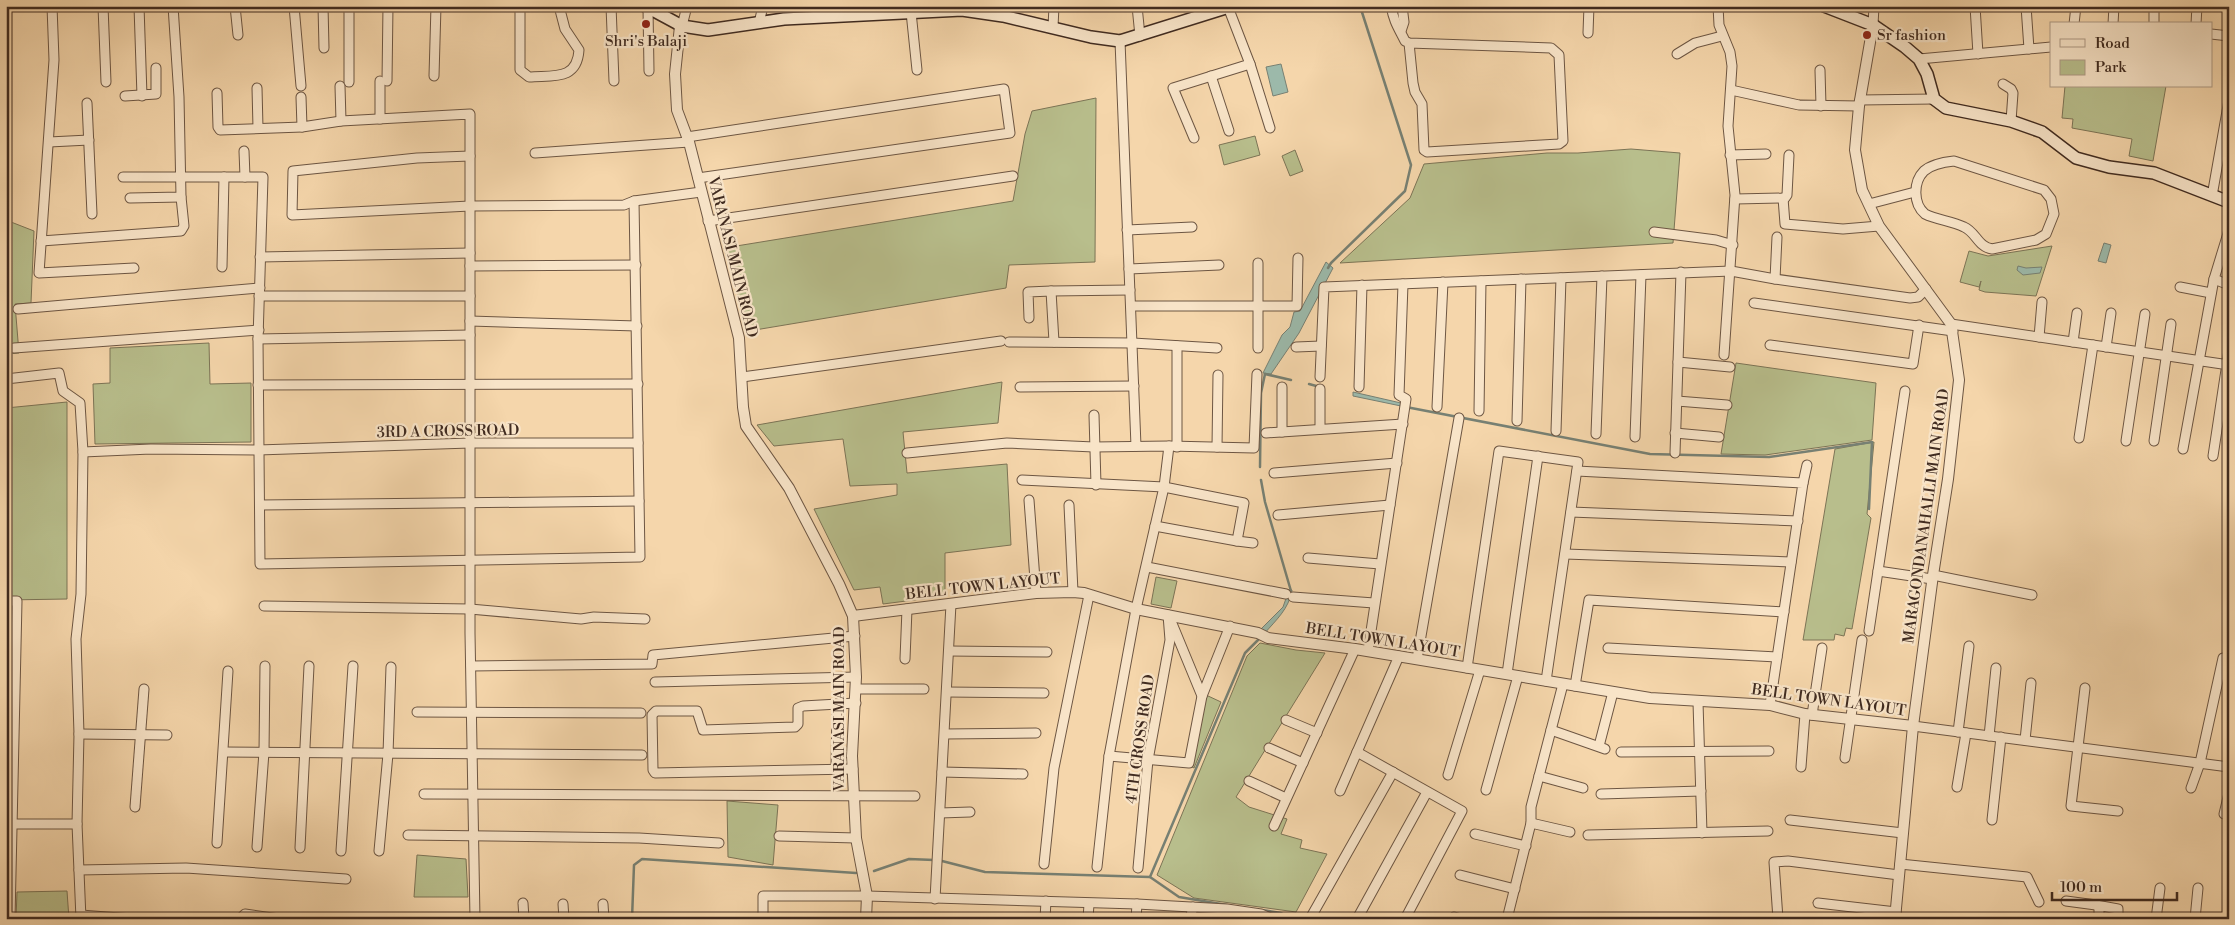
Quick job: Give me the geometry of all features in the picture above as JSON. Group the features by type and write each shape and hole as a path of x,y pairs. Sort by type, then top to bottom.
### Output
{"main road":[{"path":"1824,6 1873,25 1919,59 1927,74 1934,99 1946,108 2011,121 2042,132 2076,158 2109,167 2154,173 2229,202"},
{"path":"647,7 681,26 708,30 823,12 962,10 1003,16 1091,37 1120,41 1230,7"}],"street":[{"path":"52,6 54,60 39,273 134,268"},
{"path":"103,6 106,82"},
{"path":"139,6 142,96"},
{"path":"42,241 181,231 184,226 181,197 180,97 173,6"},
{"path":"234,6 238,35"},
{"path":"294,6 301,86"},
{"path":"323,6 324,48"},
{"path":"341,122 349,6"},
{"path":"380,119 388,6"},
{"path":"434,76 436,6"},
{"path":"520,6 520,70 529,77 564,75 575,66 579,50 565,29 559,6"},
{"path":"611,6 614,81"},
{"path":"681,26 687,6"},
{"path":"759,23 763,6"},
{"path":"1053,27 1054,6"},
{"path":"1137,6 1140,36"},
{"path":"1391,6 1395,25 1401,31 1405,41 1409,43 1551,48 1556,51 1559,56 1563,140 1559,144 1427,152 1424,150 1422,104 1415,92 1413,83 1409,43"},
{"path":"1401,31 1404,22 1402,6"},
{"path":"1588,33 1590,6"},
{"path":"1718,6 1722,36 1730,52 1732,66 1728,126 1735,199 1724,355"},
{"path":"1873,25 1874,6"},
{"path":"1975,6 1978,54"},
{"path":"2026,6 2029,49"},
{"path":"2074,22 2076,6"},
{"path":"2113,22 2114,6"},
{"path":"2154,6 2154,22"},
{"path":"2196,22 2197,6"},
{"path":"647,7 650,71"},
{"path":"1230,7 1270,128"},
{"path":"917,70 919,10"},
{"name":"MARAGONDANAHALLI MAIN ROAD","path":"1873,25 1860,103 1855,150 1862,190 1879,226 1952,327 1959,380 1948,479 1932,577 1913,726 1895,915"},
{"name":"VARANASI MAIN ROAD","path":"681,26 676,74 677,110 688,140 700,192 740,338 743,407 746,426 794,497 839,584 853,616 856,677 854,797 856,838 867,896 866,919"},
{"path":"2212,34 2229,36"},
{"path":"1678,54 1695,43 1722,36"},
{"path":"1120,41 1132,306 1136,446"},
{"path":"1919,59 2050,47"},
{"path":"1194,138 1173,88 1250,64"},
{"path":"125,96 154,95 157,91 156,68"},
{"path":"1820,70 1821,106"},
{"path":"1211,76 1230,131"},
{"path":"2003,84 2011,89 2013,93 2011,121"},
{"path":"257,88 258,128"},
{"path":"535,153 688,140 1004,89 1010,133 698,178"},
{"path":"1731,90 1786,102 1821,106 1934,99"},
{"path":"217,92 218,127 220,130 302,127 341,122 470,114 470,609 475,919"},
{"path":"301,98 302,127"},
{"path":"2212,196 2229,100"},
{"path":"87,103 92,214"},
{"path":"49,142 89,140"},
{"path":"244,151 245,177"},
{"path":"1730,156 1766,154"},
{"path":"1789,155 1787,194 1783,198 1784,224 1843,229 1879,226"},
{"path":"470,156 417,158 292,171 292,215 470,206 624,206 634,201 700,192"},
{"path":"1954,161 2044,190 2051,199 2054,214 2050,227 2042,238 1992,249 1985,248 1979,243 1974,233 1964,226 1925,214 1920,210 1915,192 1924,171 1937,164 1954,161"},
{"path":"123,177 263,176 258,334 260,564 640,557 634,201"},
{"path":"708,221 1014,176"},
{"path":"222,267 224,177"},
{"path":"1869,204 1915,192"},
{"path":"130,198 181,197"},
{"path":"1735,199 1783,198"},
{"path":"1128,230 1192,227"},
{"path":"2183,449 2214,279 2226,245 2229,230"},
{"path":"1654,232 1716,240 1733,245"},
{"path":"1775,280 1777,237"},
{"path":"260,258 470,253"},
{"path":"1132,306 1297,306 1298,258"},
{"path":"1258,263 1258,348"},
{"path":"470,266 636,265"},
{"path":"1129,269 1219,265"},
{"path":"1320,377 1324,287 1731,271 1775,280 1910,298 1918,296 1926,289"},
{"path":"1675,453 1681,272"},
{"path":"1635,437 1641,275"},
{"path":"1596,434 1602,276"},
{"path":"1556,431 1561,278"},
{"path":"1517,421 1521,279"},
{"path":"2214,279 2229,285"},
{"path":"1479,411 1481,281"},
{"path":"1437,407 1443,282"},
{"path":"1368,651 1403,424 1405,403 1399,395 1403,284"},
{"path":"1359,387 1362,285"},
{"path":"2180,287 2211,294"},
{"path":"1029,318 1028,292 1130,290"},
{"path":"1051,291 1054,342"},
{"path":"18,309 259,292 470,296"},
{"path":"2039,337 2042,302"},
{"path":"1754,304 1918,325 2039,337 2228,364"},
{"path":"2073,342 2077,312"},
{"path":"2106,347 2111,313"},
{"path":"2126,441 2145,314"},
{"path":"470,321 637,326"},
{"path":"2154,441 2171,324"},
{"path":"1770,345 1913,364 1918,325"},
{"path":"14,348 258,334 470,335"},
{"path":"742,377 1005,341 1133,343 1217,348"},
{"path":"2080,438 2093,345"},
{"path":"1097,867 1109,756 1136,610 1173,447 1177,346"},
{"path":"1296,347 1321,346"},
{"path":"2213,456 2229,350"},
{"path":"1678,362 1730,367"},
{"path":"6,379 59,374 63,391 80,403 83,452 81,594 76,639 79,734 77,824 81,917 132,919"},
{"path":"907,453 1007,443 1254,448 1257,374"},
{"path":"1217,448 1218,375"},
{"path":"258,385 638,384"},
{"path":"1020,387 1134,386"},
{"path":"1282,387 1282,432"},
{"path":"1320,390 1320,429"},
{"path":"1869,630 1905,391"},
{"path":"1677,401 1726,404"},
{"path":"1094,415 1096,484"},
{"path":"1417,659 1459,418"},
{"path":"1266,433 1403,424"},
{"path":"1675,433 1719,437"},
{"name":"3RD A CROSS ROAD","path":"83,452 152,449 258,450 470,443 638,443"},
{"path":"1467,668 1499,451 1578,462 1546,681"},
{"path":"1507,674 1538,456"},
{"path":"1274,473 1397,463"},
{"path":"1770,705 1807,465"},
{"path":"1577,471 1803,484"},
{"path":"1022,480 1164,487 1244,503 1237,541"},
{"path":"1029,500 1036,593"},
{"path":"260,504 639,501"},
{"path":"1069,504 1073,592"},
{"path":"1278,516 1390,505"},
{"path":"1571,512 1798,521"},
{"path":"1156,526 1237,541 1253,542"},
{"path":"1565,554 1791,562"},
{"path":"1308,558 1380,564"},
{"path":"1147,567 1290,595 1374,604"},
{"path":"1878,571 1932,577 2032,595"},
{"name":"BELL TOWN LAYOUT","path":"853,616 1036,593 1073,592 1089,595 1136,610 1258,632 1268,638 1368,651 1650,698 1770,705 1809,714 1913,726"},
{"path":"1044,864 1054,768 1089,595"},
{"path":"1575,686 1589,600 1784,612"},
{"path":"6,601 17,601 9,824 10,919"},
{"path":"935,899 951,604"},
{"path":"264,606 470,609 581,619 594,617 645,619"},
{"path":"905,659 907,609"},
{"path":"1168,615 1202,696"},
{"name":"4TH CROSS ROAD","path":"1138,868 1148,760 1170,640 1168,615"},
{"path":"1109,756 1189,763 1202,696 1230,626"},
{"path":"471,666 652,664 653,655 855,636"},
{"path":"1845,758 1862,640"},
{"path":"1957,787 1969,646"},
{"path":"1608,648 1777,656"},
{"path":"1800,767 1822,648"},
{"path":"1274,826 1355,649"},
{"path":"949,651 1047,652"},
{"path":"1340,791 1398,656"},
{"path":"2191,788 2200,763 2223,658"},
{"path":"257,846 264,752 265,666"},
{"path":"300,848 309,666"},
{"path":"341,851 353,666"},
{"path":"380,851 388,754 391,667"},
{"path":"1989,736 1996,668"},
{"path":"1448,775 1480,670"},
{"path":"217,843 228,671"},
{"path":"1486,790 1518,676"},
{"path":"655,682 856,677"},
{"path":"2025,740 2031,683"},
{"path":"1507,919 1526,846 1539,776 1563,684"},
{"path":"856,688 924,689"},
{"path":"2085,688 2071,806 2118,811"},
{"path":"135,807 144,689"},
{"path":"947,692 1044,693"},
{"path":"1551,730 1602,747 1613,692"},
{"path":"1698,702 1702,832"},
{"path":"853,769 656,773 653,770 652,715 656,711 697,711 703,730 795,727 798,724 798,708 803,706 856,703"},
{"path":"836,770 837,704"},
{"path":"417,712 641,713"},
{"path":"1286,720 1317,733"},
{"path":"1913,726 2229,767"},
{"path":"945,734 1036,733"},
{"path":"79,734 167,735"},
{"path":"1992,820 2001,738"},
{"path":"1269,748 1303,763"},
{"path":"1621,752 1769,751"},
{"path":"224,752 642,755"},
{"path":"1357,752 1462,811 1405,919"},
{"path":"942,772 1023,774"},
{"path":"1313,919 1311,917 1393,772"},
{"path":"1539,776 1583,788"},
{"path":"1249,781 1286,798"},
{"path":"1601,794 1701,791"},
{"path":"1357,919 1427,792"},
{"path":"2224,814 2229,793"},
{"path":"424,794 474,796 915,796"},
{"path":"940,813 970,812"},
{"path":"1790,820 1903,833"},
{"path":"1531,823 1570,832"},
{"path":"9,824 77,824"},
{"path":"1588,835 1768,830"},
{"path":"1475,834 1526,846"},
{"path":"408,835 639,838 719,843"},
{"path":"779,836 856,838"},
{"path":"1778,919 1774,862 1788,861 2027,877 2039,902"},
{"path":"79,870 186,868 255,871 346,879"},
{"path":"1460,874 1515,889"},
{"path":"2156,919 2160,888"},
{"path":"2195,919 2198,888"},
{"path":"763,919 763,896 867,896 1137,904 1227,909 1273,919"},
{"path":"1045,919 1046,901"},
{"path":"2066,901 2118,909 2118,919"},
{"path":"523,903 524,919"},
{"path":"1818,903 1895,915"},
{"path":"563,904 564,919"},
{"path":"604,904 604,919"},
{"path":"1088,919 1089,904"},
{"path":"1136,919 1137,904"},
{"path":"2096,906 2099,908 2099,919"},
{"path":"1190,919 1193,907"},
{"path":"1224,919 1227,909"},
{"path":"240,919 245,914 279,919"}],"green space":[{"path":"2065,88 2166,88 2153,161 2129,156 2132,139 2072,128 2073,119 2062,118"},
{"path":"1096,98 1095,262 1009,265 1006,288 749,331 724,248 1013,201 1025,134 1032,111"},
{"path":"1255,136 1260,155 1224,165 1219,145"},
{"path":"1631,149 1680,153 1673,243 1340,263 1410,198 1424,164 1547,153"},
{"path":"1295,150 1303,171 1290,176 1282,156"},
{"path":"11,222 34,231 31,303 15,304 19,353 6,354 6,225"},
{"path":"2052,246 2036,296 1985,292 1979,290 1981,281 1979,287 1960,282 1969,251 1988,256"},
{"path":"209,343 210,384 251,383 251,442 95,444 93,384 110,383 110,348"},
{"path":"1736,363 1876,383 1872,440 1765,455 1721,454"},
{"path":"1002,382 998,423 903,432 907,473 1007,464 1011,545 945,553 945,596 883,604 880,587 854,590 814,509 897,495 897,484 850,486 843,439 774,446 757,425"},
{"path":"67,402 67,599 6,600 6,408"},
{"path":"1874,442 1867,514 1871,518 1852,629 1846,628 1844,636 1835,634 1834,640 1803,640 1835,449"},
{"path":"1156,577 1177,581 1171,608 1151,604"},
{"path":"1260,643 1325,653 1236,797 1249,807 1287,819 1281,834 1302,840 1300,848 1327,854 1296,912 1194,898 1157,875 1247,656"},
{"path":"1206,695 1221,702 1194,768 1192,767"},
{"path":"727,801 778,805 773,865 728,857"},
{"path":"417,855 466,859 468,897 414,897"},
{"path":"67,891 69,919 16,919 17,892"}],"shaded area":[{"path":"1281,64 1288,92 1273,96 1266,67"},
{"path":"2104,243 2111,245 2106,263 2098,261"},
{"path":"1326,262 1333,268 1299,333 1271,374 1263,373 1282,335 1290,327 1294,312 1300,311"},
{"path":"2018,266 2026,268 2042,267 2040,273 2023,275 2017,270"},
{"path":"1353,392 1401,403 1401,406 1353,396"},
{"path":"1289,590 1292,590 1285,609 1264,634 1260,630 1283,607"}],"waterway":[{"path":"1328,268 1405,191 1411,165 1360,6"},
{"path":"1265,374 1291,380"},
{"path":"1260,467 1261,393 1265,374"},
{"path":"1309,384 1320,387"},
{"path":"1406,407 1650,454 1769,457 1872,442 1869,509"},
{"path":"1261,480 1265,502 1291,591"},
{"path":"1227,905 1179,897 1150,877 1245,653 1260,638"},
{"path":"632,919 634,865 642,859 856,873"},
{"path":"874,871 909,859 934,860"},
{"path":"942,861 985,872 1150,877"},
{"path":"1262,910 1281,913 1291,919"}],"place":[{"name":"Shri's Balaji","path":"646,24"},
{"name":"Sr fashion","path":"1867,35"}]}
